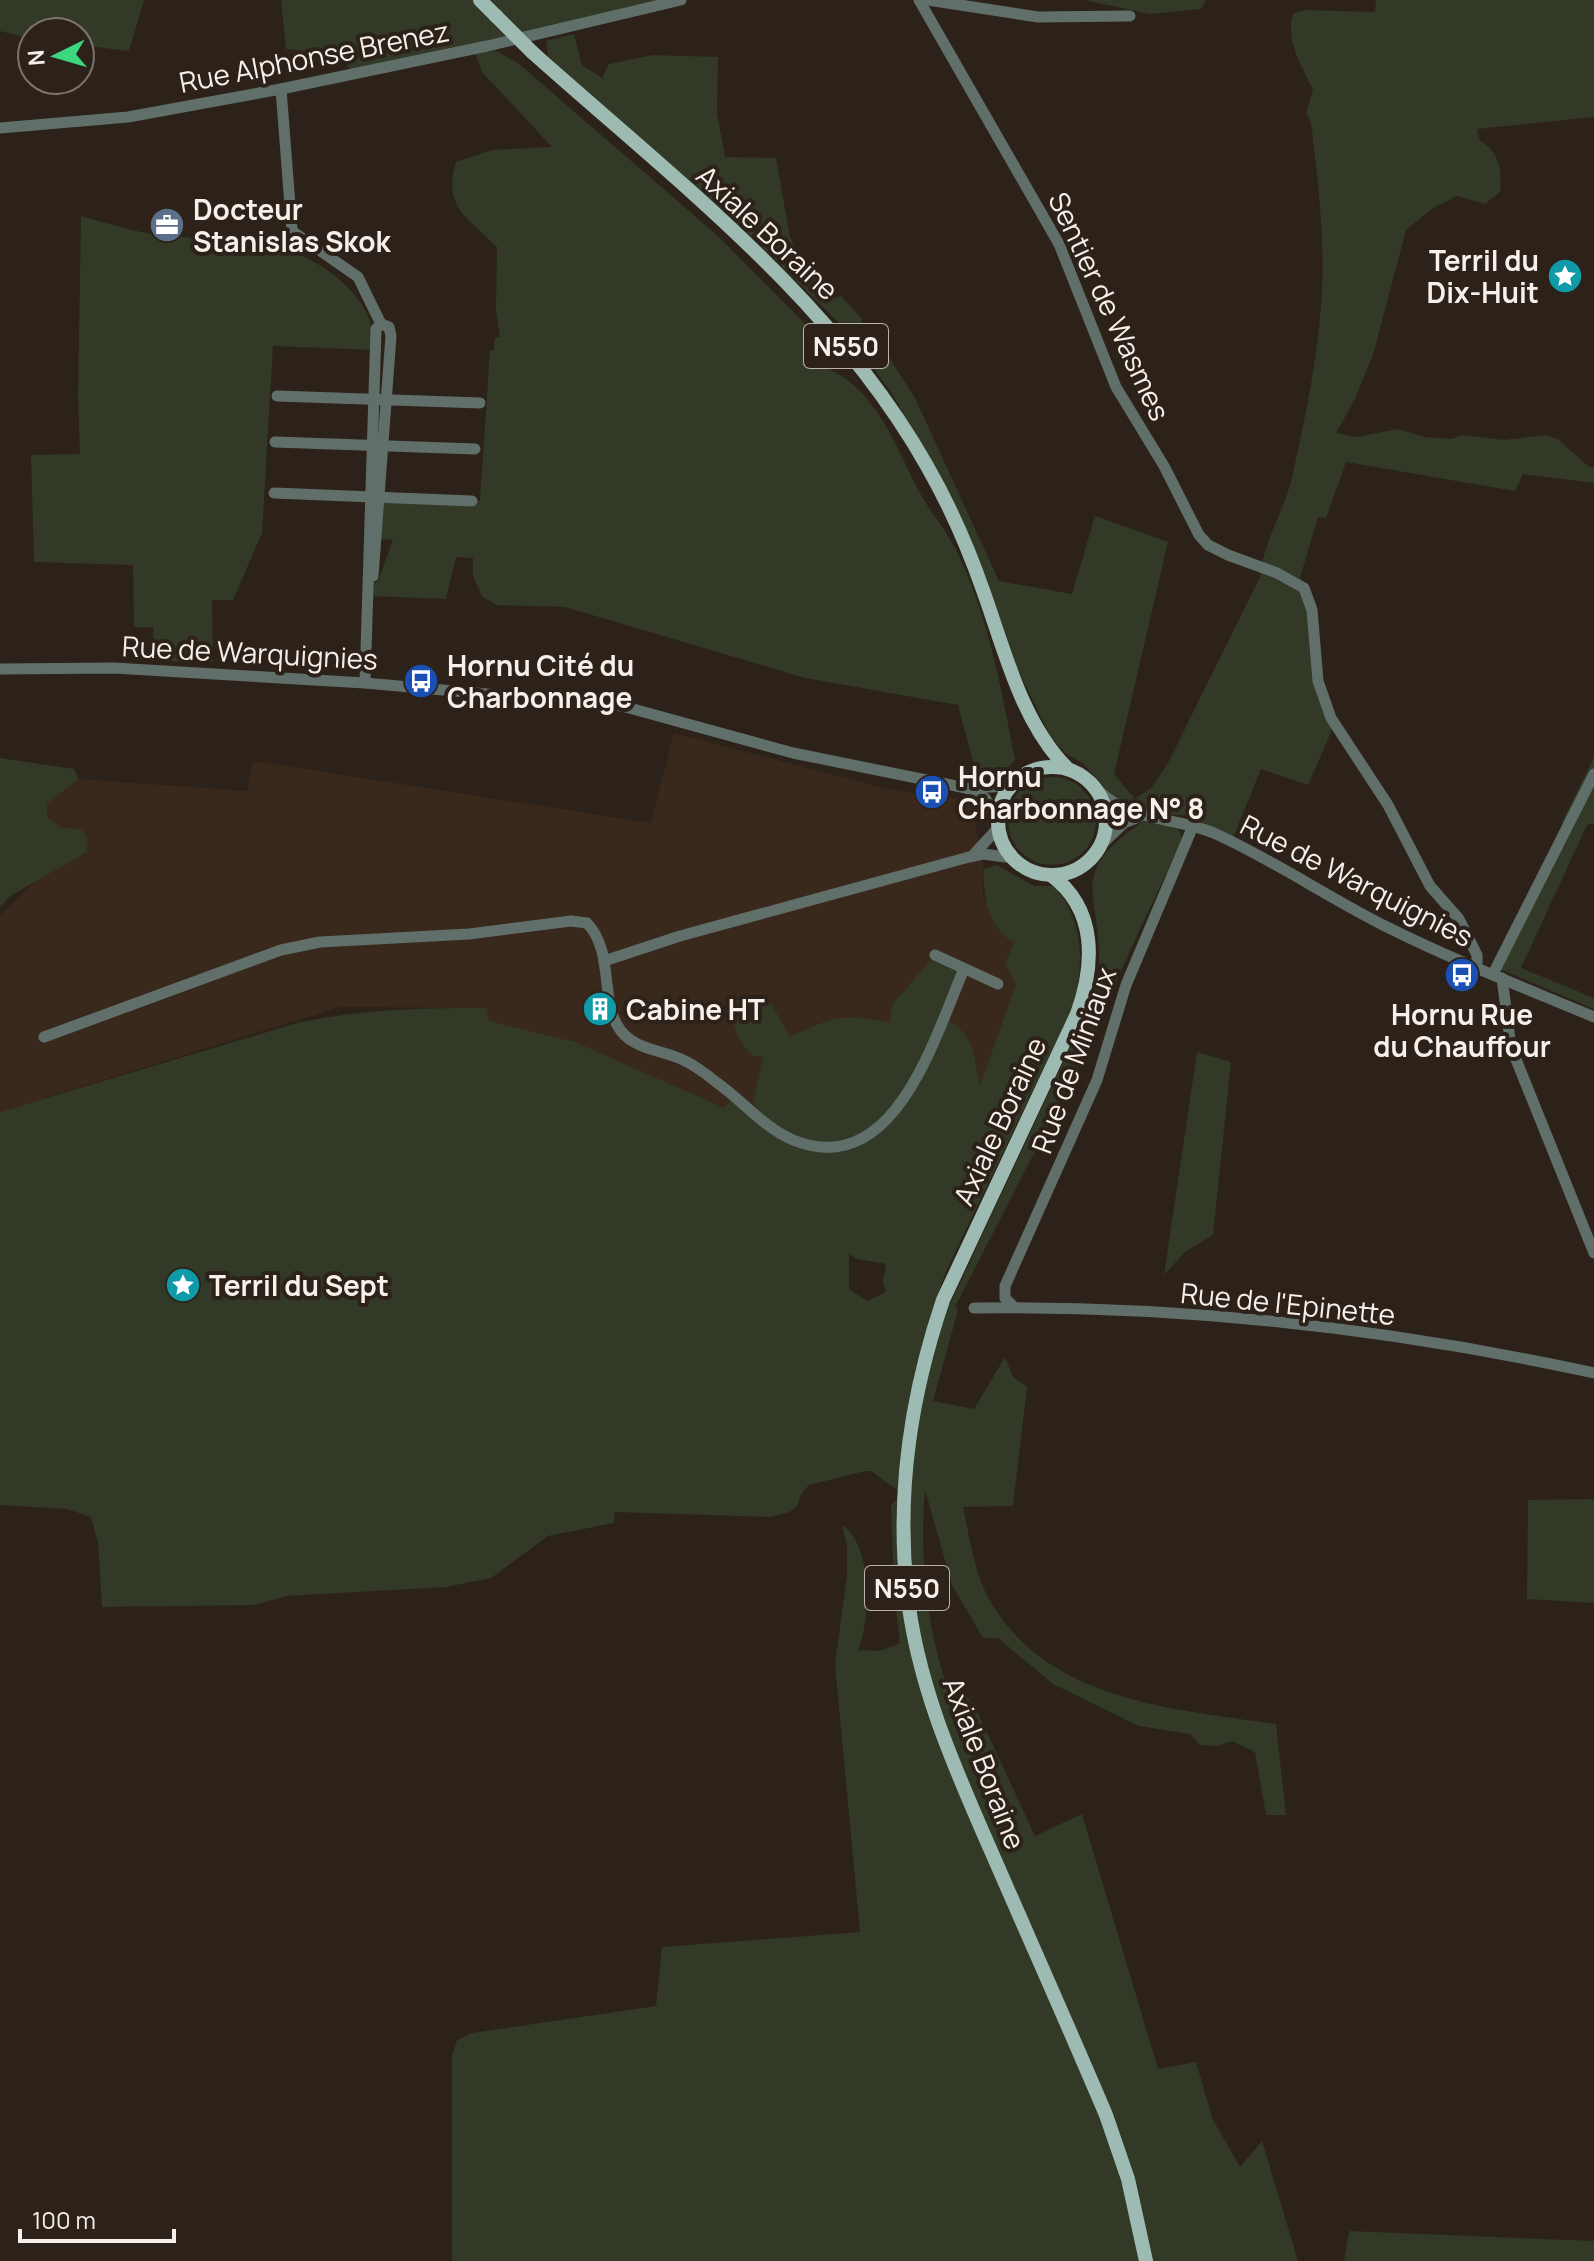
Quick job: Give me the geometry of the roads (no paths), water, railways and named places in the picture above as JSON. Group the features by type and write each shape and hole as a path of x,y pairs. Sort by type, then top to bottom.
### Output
{"main road":[{"name":"Axiale Boraine","path":"480,0 532,52 789,284 867,373 903,426 945,502 983,591 1006,661 1039,727 1066,767"},
{"path":"1030,770 1066,767 1090,781 1099,791 1106,808 1107,826 1102,844 1086,864 1069,873 1051,875 1030,871 1013,858 1003,844 998,822 1010,786 1030,770 1039,742 1039,727"},
{"name":"Axiale Boraine","path":"1086,864 1080,894 1091,957 1085,991 943,1300 930,1339 909,1430 904,1548 913,1626 938,1727 1106,2115 1128,2179 1146,2261"},
{"path":"1051,875 1074,896 1082,909"}],"street":[{"name":"Rue Alphonse Brenez","path":"0,128 128,117 281,89 487,46 681,0"},
{"name":"Sentier de Wasmes","path":"919,0 1059,244 1104,363 1199,535 1208,545 1277,573 1304,588 1312,610 1318,681 1331,718 1388,805 1430,886 1459,919 1477,955 1477,968"},
{"path":"928,0 1038,17 1130,16"},
{"path":"281,89 292,231 358,277 381,324 389,327 391,338 379,400"},
{"path":"365,683 379,400 376,329 381,324"},
{"path":"376,343 384,348 391,338"},
{"path":"277,396 480,403"},
{"path":"275,442 475,449"},
{"path":"274,493 472,501"},
{"name":"Rue de Warquignies","path":"0,669 114,668 365,683 622,706 793,753 966,788 1010,786"},
{"path":"1594,774 1497,976 1511,1047 1594,1253"},
{"path":"966,788 985,798 998,822 991,840 969,857"},
{"name":"Rue de Warquignies","path":"1099,791 1124,811 1139,817 1174,819 1216,834 1385,926 1594,1017"},
{"path":"1102,844 1124,823 1139,817"},
{"name":"Rue de Miniaux","path":"1014,1307 1005,1298 1005,1286 1103,1063 1136,961 1193,826"},
{"path":"604,961 680,936 969,857 983,854 1013,858"},
{"path":"44,1037 173,987 281,950 320,942 469,934 571,921 587,923 593,929 604,961 619,1029 631,1041 681,1059 735,1095 771,1128 793,1141 814,1146 855,1141 873,1133 893,1116 903,1103 964,969"},
{"path":"935,955 998,984"},
{"name":"Rue de l'Epinette","path":"974,1308 1014,1307 1256,1321 1406,1339 1594,1373"}],"place":[{"name":"Docteur Stanislas Skok","path":"167,225"},
{"name":"Terril du Dix-Huit","path":"1565,276"},
{"name":"Hornu Cité du Charbonnage","path":"421,681"},
{"name":"Hornu Charbonnage N° 8","path":"932,792"},
{"name":"Hornu Rue du Chauffour","path":"1462,975"},
{"name":"Cabine HT","path":"600,1009"},
{"name":"Terril du Sept","path":"183,1285"}]}
